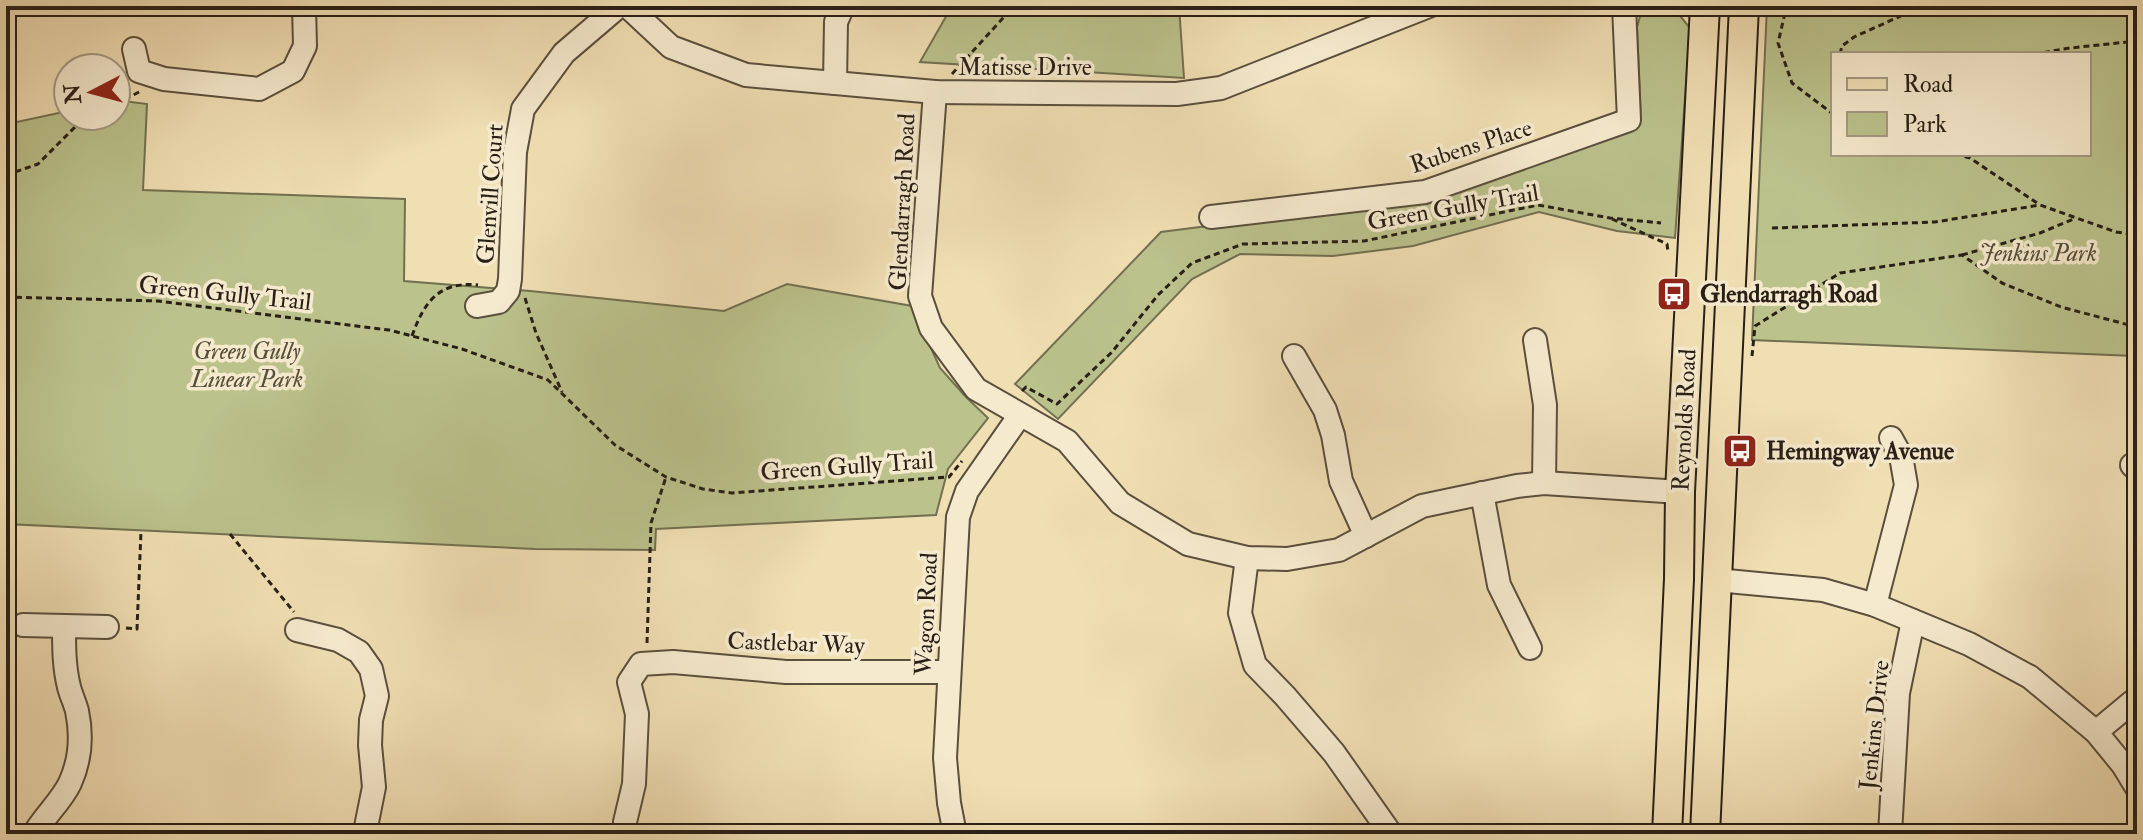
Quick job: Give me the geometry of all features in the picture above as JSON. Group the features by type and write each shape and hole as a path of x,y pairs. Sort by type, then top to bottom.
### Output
{"main road":[{"name":"Reynolds Road","path":"1667,834 1680,492 1705,6"},
{"name":"Reynolds Road","path":"1705,834 1751,8"},
{"path":"1679,579 1717,580"}],"street":[{"path":"134,49 139,71 164,79 259,89 293,71 305,46 304,6"},
{"name":"Glenvill Court","path":"479,296 499,302 508,291 515,152 523,109 564,53 619,6"},
{"name":"Matisse Drive","path":"627,6 671,47 746,75 935,92 1177,94 1221,88 1429,6"},
{"path":"835,83 836,22 843,6"},
{"name":"Rubens Place","path":"1211,217 1425,192 1629,120 1624,6"},
{"name":"Glendarragh Road","path":"935,92 920,296 931,328 976,389 1067,441 1120,503 1188,544 1247,558 1287,559 1339,550 1422,506 1517,486 1544,483 1680,492"},
{"path":"1535,340 1545,405 1544,483"},
{"path":"1294,356 1325,410 1341,481 1366,536"},
{"name":"Wagon Road","path":"955,834 945,758 958,517 967,491 1013,411"},
{"path":"1875,605 1906,485 1901,456 1891,438"},
{"path":"1482,493 1499,585 1530,648"},
{"path":"1247,558 1240,613 1255,665 1334,753 1391,834"},
{"path":"1717,580 1823,590 1875,605 1969,644 2030,677 2096,732 2137,788"},
{"name":"Jenkins Drive","path":"1890,834 1898,693 1913,621"},
{"path":"23,625 107,627"},
{"path":"34,834 68,787 77,765 80,737 64,657 64,626"},
{"path":"304,632 338,640 359,652 371,669 377,696 371,720 370,745 374,787 366,834"},
{"path":"625,822 634,784 637,714 629,682 638,655"},
{"name":"Castlebar Way","path":"638,655 673,662 786,672 949,672"},
{"path":"2096,732 2137,698"}],"path":[{"path":"935,92 1014,6"},
{"path":"1792,6 1785,13 1778,43 1792,83 1831,112"},
{"path":"1840,52 1842,46 1854,37 1923,6"},
{"path":"1751,8 1785,13"},
{"path":"2046,52 2137,41"},
{"path":"6,175 38,164 70,132"},
{"path":"1962,156 2040,205 2116,232 2137,235"},
{"name":"Green Gully Trail","path":"1013,411 1026,387 1057,404 1112,352 1158,295 1192,263 1243,244 1364,241 1538,205 1610,218 1661,223"},
{"path":"1772,228 1935,222 2040,205"},
{"path":"1755,326 1840,273 1962,255 2040,233 2076,218"},
{"path":"1962,255 2002,283 2061,307 2137,325"},
{"path":"510,279 525,297 536,333 563,395"},
{"path":"412,336 429,301 443,290 466,284 479,296"},
{"path":"6,288 17,299"},
{"name":"Green Gully Trail","path":"6,297 158,301 389,330 462,349 548,380 615,445 666,477 703,489 732,493 949,477 968,453"},
{"path":"638,655 647,649 651,523 666,477"},
{"path":"107,627 137,629 141,531"},
{"path":"230,534 304,632"}],"green space":[{"path":"952,6 1179,6 1184,78 920,62"},
{"path":"1643,6 1672,6 1690,28 1675,238 1617,231 1539,212 1413,246 1333,256 1240,254 1192,279 1058,419 1015,384 1161,232 1432,197 1641,121 1637,27"},
{"name":"Jenkins Park","path":"1767,6 2137,6 2137,439 2132,443 2134,356 1752,340"},
{"name":"Green Gully Linear Park","path":"132,102 147,104 143,190 405,199 404,281 724,311 787,284 912,306 940,368 988,418 948,469 936,515 656,529 655,550 535,549 6,524 6,115 17,122 52,114 52,132 132,132"}],"place":[{"name":"Glendarragh Road","path":"1674,294"},
{"name":"Hemingway Avenue","path":"1740,451"}]}
